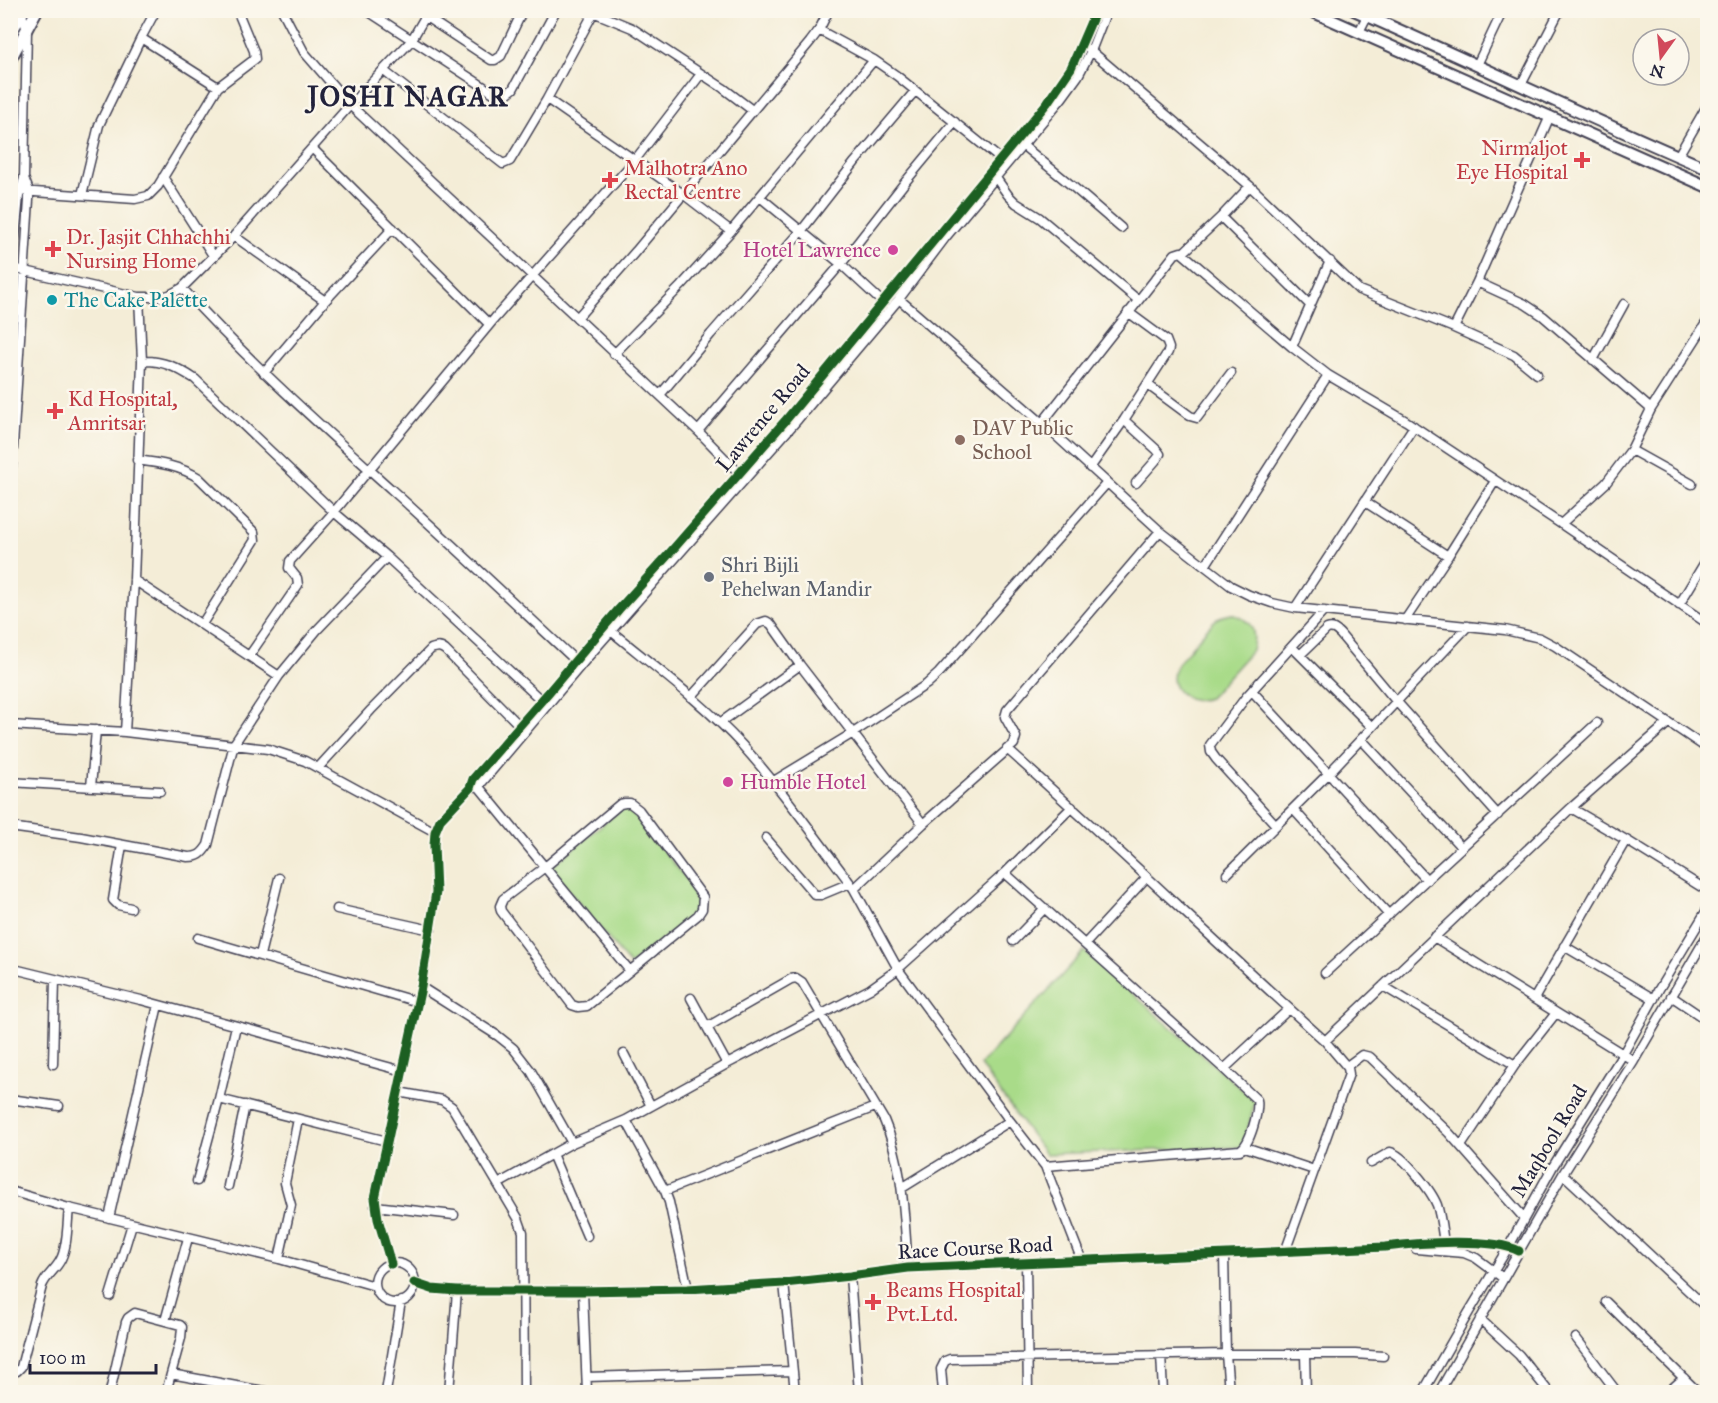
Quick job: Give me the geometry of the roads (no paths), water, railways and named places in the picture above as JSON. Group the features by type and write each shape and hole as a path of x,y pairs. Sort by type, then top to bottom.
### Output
{"main road":[{"path":"10,60 37,10"},
{"path":"1309,10 1707,187"},
{"path":"1354,10 1370,14 1707,169"},
{"path":"10,35 23,13"}],"street":[{"path":"82,195 99,125 156,10"},
{"path":"25,191 135,199 143,198 153,192 218,87 255,59 255,51 237,10"},
{"path":"282,10 304,52 350,105 660,395 740,474"},
{"path":"366,10 498,96 504,96 513,89 556,10"},
{"path":"12,268 139,297 169,295 182,288 234,236 350,105 411,41 427,14 491,60 495,60 501,56 524,10"},
{"path":"577,318 636,251 819,30 829,10"},
{"name":"Lawrence Road","path":"474,784 619,609 899,299 945,238 996,178 1060,86 1071,68 1096,10"},
{"name":"Lawrence Road","path":"435,832 440,820 798,419 882,303 999,158 1020,142 1067,91 1091,51 1107,10"},
{"path":"1478,65 1503,10"},
{"path":"1521,85 1560,10"},
{"path":"384,70 503,164 507,164 547,99 592,11 632,28 752,110"},
{"path":"10,492 24,271 27,30 23,13"},
{"path":"1359,32 1370,14"},
{"path":"819,30 874,60 999,158"},
{"path":"141,38 218,87"},
{"path":"1082,43 1250,186 1359,290 1514,355 1537,374"},
{"path":"614,354 731,231 874,60"},
{"path":"249,656 297,589 297,578 288,568 290,561 334,512 489,324 634,160 701,75"},
{"path":"660,395 802,230 915,91"},
{"path":"547,99 731,231"},
{"path":"1678,156 1707,105"},
{"path":"1454,328 1477,282 1550,116"},
{"path":"698,431 841,264 955,122"},
{"path":"1020,142 1121,228"},
{"path":"313,149 489,324"},
{"path":"163,177 214,257"},
{"path":"996,178 1016,203 1047,224 1138,300"},
{"path":"1183,253 1250,186"},
{"path":"10,308 12,268 25,191"},
{"path":"760,197 802,230 882,303"},
{"path":"1221,217 1310,305"},
{"path":"264,373 325,301 393,228"},
{"path":"234,236 325,301"},
{"path":"1042,423 1175,254 1183,253 1328,375 1414,426 1707,624"},
{"path":"1292,347 1330,261"},
{"path":"1477,282 1525,304 1543,316 1651,409"},
{"path":"182,288 264,373 576,661"},
{"path":"124,732 134,580 142,361 139,297"},
{"path":"899,299 1042,423 1160,531 1231,586 1272,603 1295,608 1505,630 1540,638 1707,750"},
{"path":"1593,360 1624,304"},
{"path":"1090,468 1148,385 1166,357 1169,348 1166,340 1128,312"},
{"path":"1562,524 1606,483 1631,450 1651,409 1707,320"},
{"path":"142,361 164,363 182,370 195,379 334,512 387,557 542,701"},
{"path":"1148,385 1195,419 1200,416 1231,373"},
{"path":"1205,566 1328,375"},
{"path":"1124,420 1160,454 1136,483"},
{"path":"1295,608 1414,426"},
{"path":"1631,450 1692,484"},
{"path":"137,460 171,465 191,472 200,478 254,532 255,540 202,624"},
{"path":"1405,620 1495,481"},
{"path":"774,781 927,684 1107,483"},
{"path":"1365,502 1448,556"},
{"path":"766,838 815,895 821,896 852,886 1014,744 1016,739 1005,717 1007,710 1160,531"},
{"path":"10,827 81,837 188,857 201,854 208,845 234,744 279,676 339,606 387,557"},
{"path":"1679,605 1707,557"},
{"path":"134,580 279,676"},
{"path":"1276,825 1216,759 1210,748 1212,741 1252,691 1324,611"},
{"path":"691,697 757,624 766,621 771,624 923,824"},
{"path":"1227,874 1328,774 1468,626"},
{"path":"1300,655 1327,629 1335,629 1498,815"},
{"path":"611,631 720,723 774,781 852,886 898,969 1044,1166 1082,1261"},
{"path":"318,768 371,710 431,649 436,647 445,650 520,726"},
{"path":"1292,647 1372,727"},
{"path":"720,723 800,665"},
{"path":"1252,691 1427,880"},
{"path":"1325,972 1598,723"},
{"path":"1325,1041 1571,808 1668,723"},
{"path":"10,725 124,732 234,744 279,752 305,761 435,832 436,892 421,987 375,1198 375,1206 391,1264"},
{"path":"91,787 96,730"},
{"path":"1361,739 1462,848"},
{"path":"1007,749 1325,1041 1347,1066 1349,1074 1285,1252"},
{"path":"10,782 160,791"},
{"path":"474,784 630,971"},
{"path":"630,803 639,810 703,897 704,903 698,915 630,971 587,1006 572,1005 501,911 500,906 503,899 620,804 630,803"},
{"path":"498,1184 572,1143 626,1120 870,989 898,969 1005,873 1072,807"},
{"path":"1571,808 1707,891"},
{"path":"1293,809 1389,915"},
{"path":"1534,999 1626,840"},
{"path":"122,844 113,900 118,905 131,908"},
{"path":"1005,873 1224,1069 1257,1100 1258,1104 1245,1147 1240,1150 1044,1166"},
{"path":"260,955 279,878"},
{"path":"1085,944 1146,878"},
{"path":"1013,941 1045,908"},
{"name":"Maqbool Road","path":"1424,1392 1552,1168 1623,1054 1707,908"},
{"path":"337,909 430,930"},
{"name":"Maqbool Road","path":"1439,1392 1563,1174 1634,1062 1707,934"},
{"path":"1434,937 1634,1062"},
{"path":"198,938 418,1002"},
{"path":"1564,946 1654,999"},
{"path":"10,968 403,1071"},
{"path":"707,1027 791,979 796,978 802,982 874,1107 884,1120 894,1148 902,1188 909,1268"},
{"path":"53,1064 55,979"},
{"path":"1383,986 1515,1065"},
{"path":"421,987 513,1048 531,1071 572,1143"},
{"path":"1671,996 1707,1021"},
{"path":"691,998 727,1064"},
{"path":"108,1218 158,1005"},
{"path":"1224,1069 1289,1009"},
{"path":"1461,1146 1515,1065 1556,1013"},
{"path":"197,1181 236,1026"},
{"path":"624,1054 651,1106"},
{"path":"1347,1066 1362,1055 1367,1056 1461,1146 1524,1218"},
{"path":"398,1092 442,1100 452,1107 519,1218 523,1232 524,1392"},
{"path":"10,1099 59,1106"},
{"path":"219,1099 387,1141"},
{"path":"228,1186 245,1105"},
{"path":"665,1191 874,1107"},
{"path":"279,1259 291,1205 285,1183 298,1119"},
{"path":"626,1120 665,1191 673,1214 688,1288"},
{"path":"902,1188 1010,1121"},
{"path":"1245,1147 1314,1170"},
{"path":"1371,1163 1390,1152 1396,1153 1404,1161 1430,1192 1436,1204 1444,1243"},
{"path":"552,1154 587,1236"},
{"path":"1563,1174 1707,1309"},
{"path":"10,1191 108,1218 279,1259 375,1286"},
{"path":"375,1206 454,1215"},
{"path":"10,1371 17,1371 21,1367 42,1286 46,1276 60,1261 64,1251 69,1208"},
{"path":"110,1296 132,1224"},
{"path":"165,1321 189,1238"},
{"name":"Race Course Road","path":"432,1289 583,1291 688,1288 784,1283 909,1268 1444,1243 1509,1246 1519,1251"},
{"name":"Race Course Road","path":"1385,1247 1458,1251 1476,1258 1503,1278"},
{"path":"1224,1255 1229,1392"},
{"path":"1026,1263 1028,1392"},
{"path":"386,1392 404,1299 411,1293 414,1283 411,1272 402,1264 386,1265 378,1272 375,1286 386,1300 404,1299 432,1289"},
{"path":"850,1276 859,1392"},
{"path":"414,1283 432,1289"},
{"path":"784,1283 795,1392"},
{"path":"449,1392 457,1291"},
{"path":"583,1291 587,1392"},
{"path":"1606,1302 1698,1392"},
{"path":"110,1392 128,1318 135,1313 180,1325 183,1330 166,1392"},
{"path":"1480,1318 1519,1355 1549,1392"},
{"path":"1576,1338 1617,1392"},
{"path":"943,1392 941,1369 945,1361 950,1359 1226,1354 1383,1356"},
{"path":"1305,1354 1306,1392"},
{"path":"1161,1355 1163,1392"},
{"path":"586,1377 792,1371"},
{"path":"171,1374 269,1392"},
{"path":"1668,1392 1684,1378"}],"place":[{"name":"Nirmaljot Eye Hospital","path":"1582,160"},
{"name":"Malhotra Ano Rectal Centre","path":"610,180"},
{"name":"Dr. Jasjit Chhachhi Nursing Home","path":"53,249"},
{"name":"Hotel Lawrence","path":"893,250"},
{"name":"The Cake Palette","path":"52,300"},
{"name":"Kd Hospital, Amritsar","path":"55,411"},
{"name":"DAV Public School","path":"960,440"},
{"name":"Shri Bijli Pehelwan Mandir","path":"709,577"},
{"name":"Humble Hotel","path":"728,782"},
{"name":"Beams Hospital Pvt.Ltd.","path":"873,1302"}],"district":[{"name":"JOSHI NAGAR","path":"408,97"}]}
